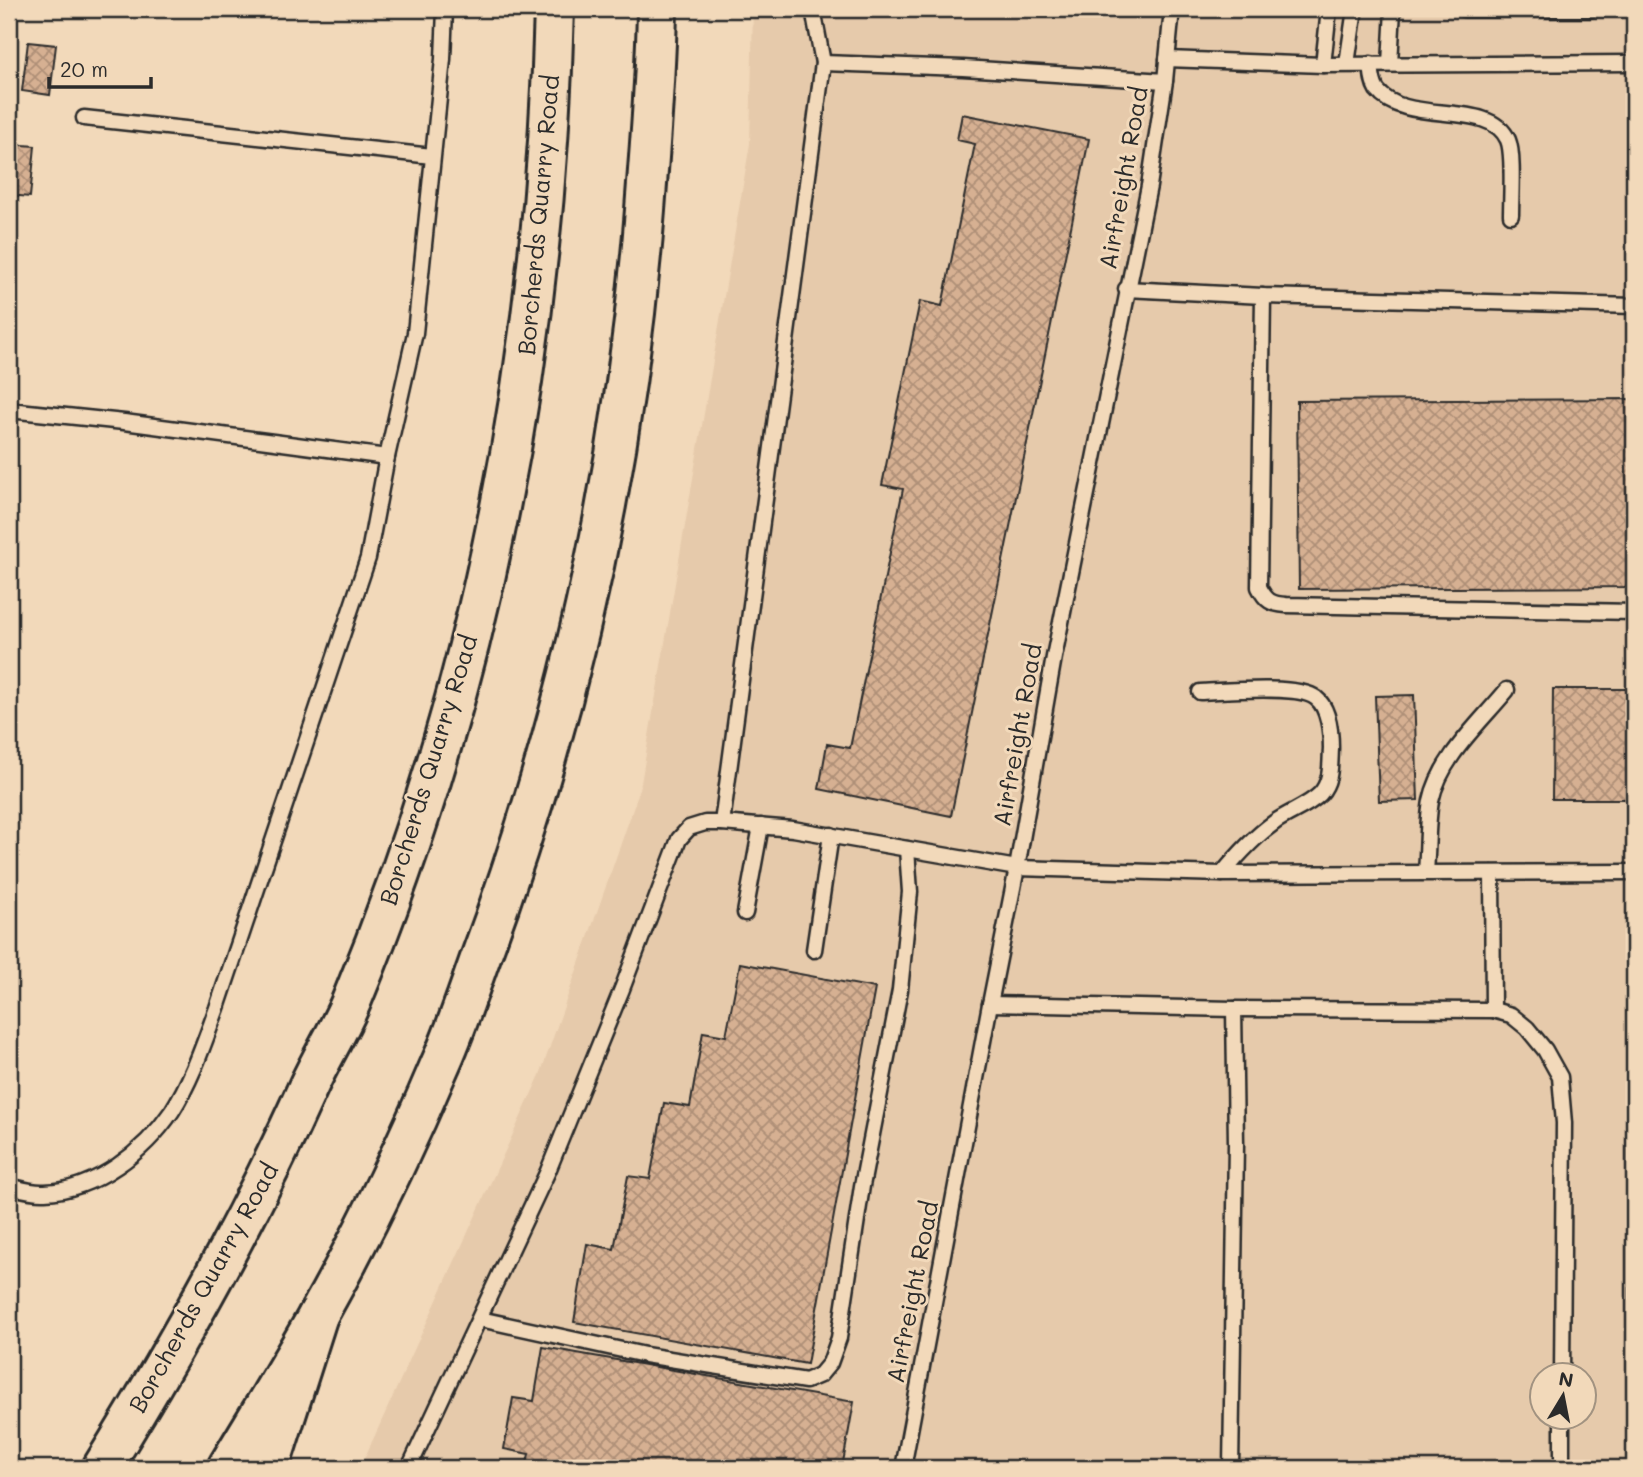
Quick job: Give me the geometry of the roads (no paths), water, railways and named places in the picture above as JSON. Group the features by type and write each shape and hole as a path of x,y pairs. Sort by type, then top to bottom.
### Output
{"main road":[{"name":"Borcherds Quarry Road","path":"103,1468 208,1286 292,1126 354,995 432,776 467,653 489,562 524,378 545,193 554,9"},
{"path":"226,1468 318,1315 382,1191 442,1062 517,854 548,757 583,615 623,411 642,254 650,158 657,9"},
{"path":"269,1468 318,1315"}],"lane":[{"path":"9,1186 45,1192 64,1190 93,1180 117,1166 141,1147 172,1111 198,1061 368,558 415,332 443,60 445,9"},
{"path":"722,823 822,63 813,9"},
{"name":"Airfreight Road","path":"903,1468 989,1004 1017,868 1054,657 1126,289 1149,186 1165,81 1172,9"},
{"path":"1323,65 1329,9"},
{"path":"1347,64 1355,9"},
{"path":"1390,64 1393,9"},
{"path":"1464,9 1591,9"},
{"path":"1167,60 1323,65 1634,63"},
{"path":"822,63 963,68 1165,81"},
{"path":"1371,64 1373,82 1378,92 1395,102 1416,111 1459,115 1485,121 1502,130 1510,145 1511,215"},
{"path":"83,118 432,156"},
{"path":"1126,289 1263,296 1634,306"},
{"path":"1263,296 1259,587 1265,599 1274,604 1286,605 1634,612"},
{"path":"9,410 124,422 387,457"},
{"path":"1426,872 1431,802 1436,786 1458,749 1507,690"},
{"path":"1200,692 1292,691 1309,695 1317,698 1324,708 1331,735 1330,769 1325,788 1311,801 1250,841 1222,874"},
{"path":"409,1468 568,1124 679,839 689,828 705,823 761,826 831,835 1017,868 1222,874 1634,872"},
{"path":"745,912 761,826"},
{"path":"814,950 831,835"},
{"path":"480,1319 645,1354 806,1381 820,1375 830,1363 839,1338 862,1186 900,990 910,892 907,849"},
{"path":"1492,873 1493,1010"},
{"path":"989,1004 1493,1010 1511,1015 1527,1028 1545,1050 1560,1077 1564,1123 1562,1362"},
{"path":"1231,1468 1236,1144 1234,1009"},
{"path":"1562,1432 1562,1468"}]}
